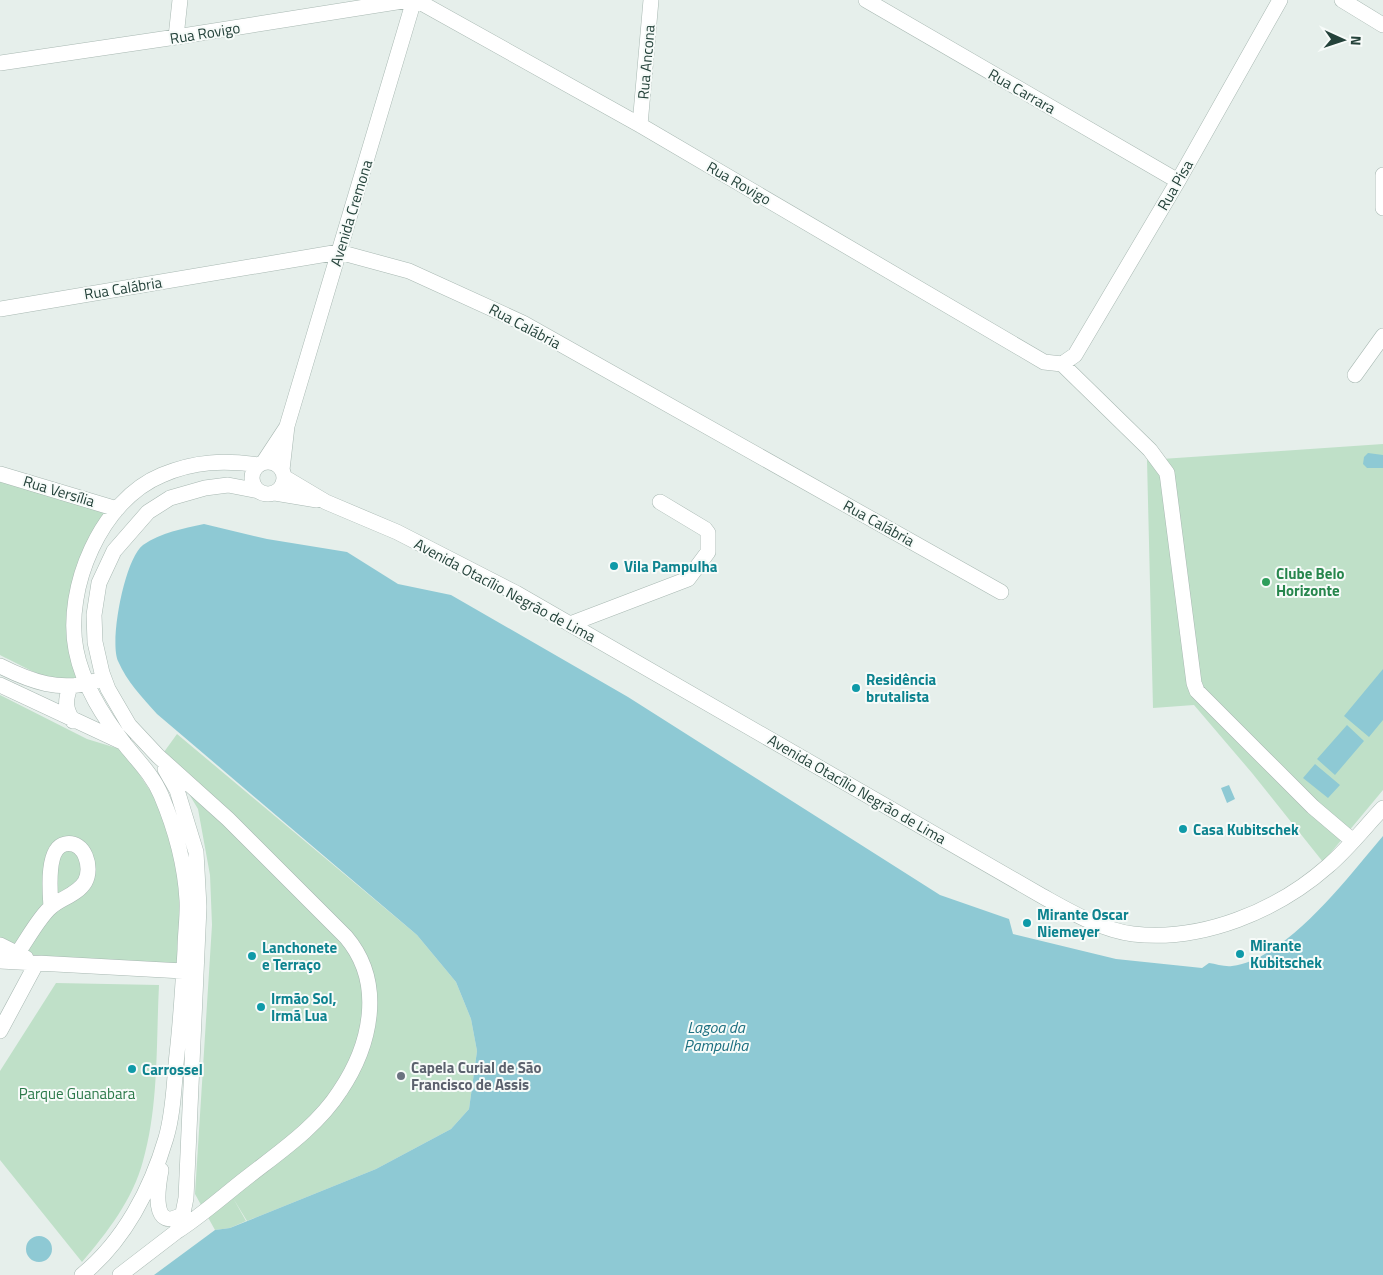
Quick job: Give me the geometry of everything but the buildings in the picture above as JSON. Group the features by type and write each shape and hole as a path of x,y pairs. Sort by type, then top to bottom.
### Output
{"street":[{"path":"176,37 180,0"},
{"name":"Rua Rovigo","path":"0,62 176,37 409,0"},
{"name":"Rua Rovigo","path":"415,0 640,125 1044,362 1062,364"},
{"name":"Avenida Cremona","path":"283,473 287,426 415,0"},
{"name":"Rua Ancona","path":"640,125 651,0"},
{"name":"Rua Carrara","path":"866,0 1178,181"},
{"name":"Rua Pisa","path":"1062,364 1075,355 1178,181 1280,0"},
{"path":"1342,0 1383,25"},
{"path":"1383,175 1383,208"},
{"name":"Rua Calábria","path":"0,309 339,252 409,271 523,323 1001,592"},
{"path":"1355,375 1383,336"},
{"path":"1062,364 1150,450 1167,473 1194,683 1197,691 1313,807 1353,840"},
{"name":"Avenida Cremona","path":"261,464 287,426"},
{"path":"120,1275 205,1212 318,1118 341,1091 360,1057 370,1019 370,989 358,952 347,938 228,819 158,756 129,725 108,689 95,642 94,615 99,583 114,551 148,512 170,498 205,488 228,485 266,494 274,493 282,487 283,473 274,463 261,464 230,460 201,463 168,473 134,492 117,509 96,541 82,570 76,592 74,617 76,649 85,684 124,743 156,785 175,831 187,900 182,1006 167,1136 156,1202 163,1216 169,1219 176,1219 183,1214"},
{"path":"259,491 252,478 261,464"},
{"name":"Avenida Otacílio Negrão de Lima","path":"283,473 326,502 397,532 516,593 1042,896 1109,928 1132,934 1187,933 1238,918 1284,898 1306,884 1329,865 1383,808"},
{"name":"Rua Versília","path":"0,474 117,509"},
{"name":"Avenida Otacílio Negrão de Lima","path":"274,493 326,502"},
{"path":"570,624 688,579 708,552 708,534 705,529 660,502"},
{"path":"0,666 31,681 70,687 95,681 100,682 108,689"},
{"path":"0,685 73,721 124,743"},
{"path":"70,687 66,698 66,709 73,721"},
{"path":"158,756 177,790 196,852 199,907 186,1198 183,1214 176,1232"},
{"path":"17,954 51,907"},
{"path":"0,945 36,964"},
{"path":"0,961 184,971"},
{"path":"0,1031 36,964"},
{"path":"82,1275 101,1260 129,1223 145,1192 167,1136"}],"green space":[{"name":"Clube Belo Horizonte","path":"1383,444 1383,790 1323,862 1252,773 1194,705 1153,708 1147,460"},
{"path":"0,474 121,507 96,541 77,616 84,684 73,684 51,679 0,655"},
{"path":"0,695 87,739 123,750 171,822 184,877 186,967 39,960 0,940"},
{"path":"177,734 417,935 456,982 471,1019 477,1051 469,1109 451,1129 376,1169 247,1221 233,1198 246,1221 230,1228 215,1230 195,1194 212,925 210,875 198,809 164,752"},
{"name":"Parque Guanabara","path":"56,983 159,985 152,1118 143,1161 139,1175 126,1202 110,1227 82,1262 0,1160 0,1071"}],"water":[{"path":"1368,453 1383,455 1383,468 1367,468 1363,464 1364,457"},
{"name":"Lagoa da Pampulha","path":"204,524 267,539 347,552 398,584 451,595 628,697 940,895 1009,919 1013,934 1116,959 1202,968 1209,963 1232,966 1253,960 1274,949 1295,933 1315,914 1383,836 1383,1275 154,1275 215,1230 230,1228 376,1169 451,1129 469,1109 477,1051 471,1019 456,982 417,935 157,714 135,689 122,669 116,651 117,619 125,582 136,553 143,545 157,537"},
{"path":"1383,669 1383,720 1369,737 1344,716"},
{"path":"1347,725 1364,741 1335,775 1317,759"},
{"path":"1315,764 1340,785 1328,798 1303,778"},
{"path":"1229,785 1235,799 1227,803 1221,788"},
{"path":"39,1236 48,1240 52,1249 48,1258 39,1262 30,1258 26,1249 30,1240"}],"place":[{"name":"Vila Pampulha","path":"614,566"},
{"name":"Clube Belo Horizonte","path":"1266,582"},
{"name":"Residência brutalista","path":"856,688"},
{"name":"Casa Kubitschek","path":"1183,829"},
{"name":"Mirante Oscar Niemeyer","path":"1027,923"},
{"name":"Mirante Kubitschek","path":"1240,954"},
{"name":"Lanchonete e Terraço","path":"252,956"},
{"name":"Irmão Sol, Irmã Lua","path":"261,1007"},
{"name":"Carrossel","path":"132,1069"},
{"name":"Capela Curial de São Francisco de Assis","path":"401,1076"}]}
